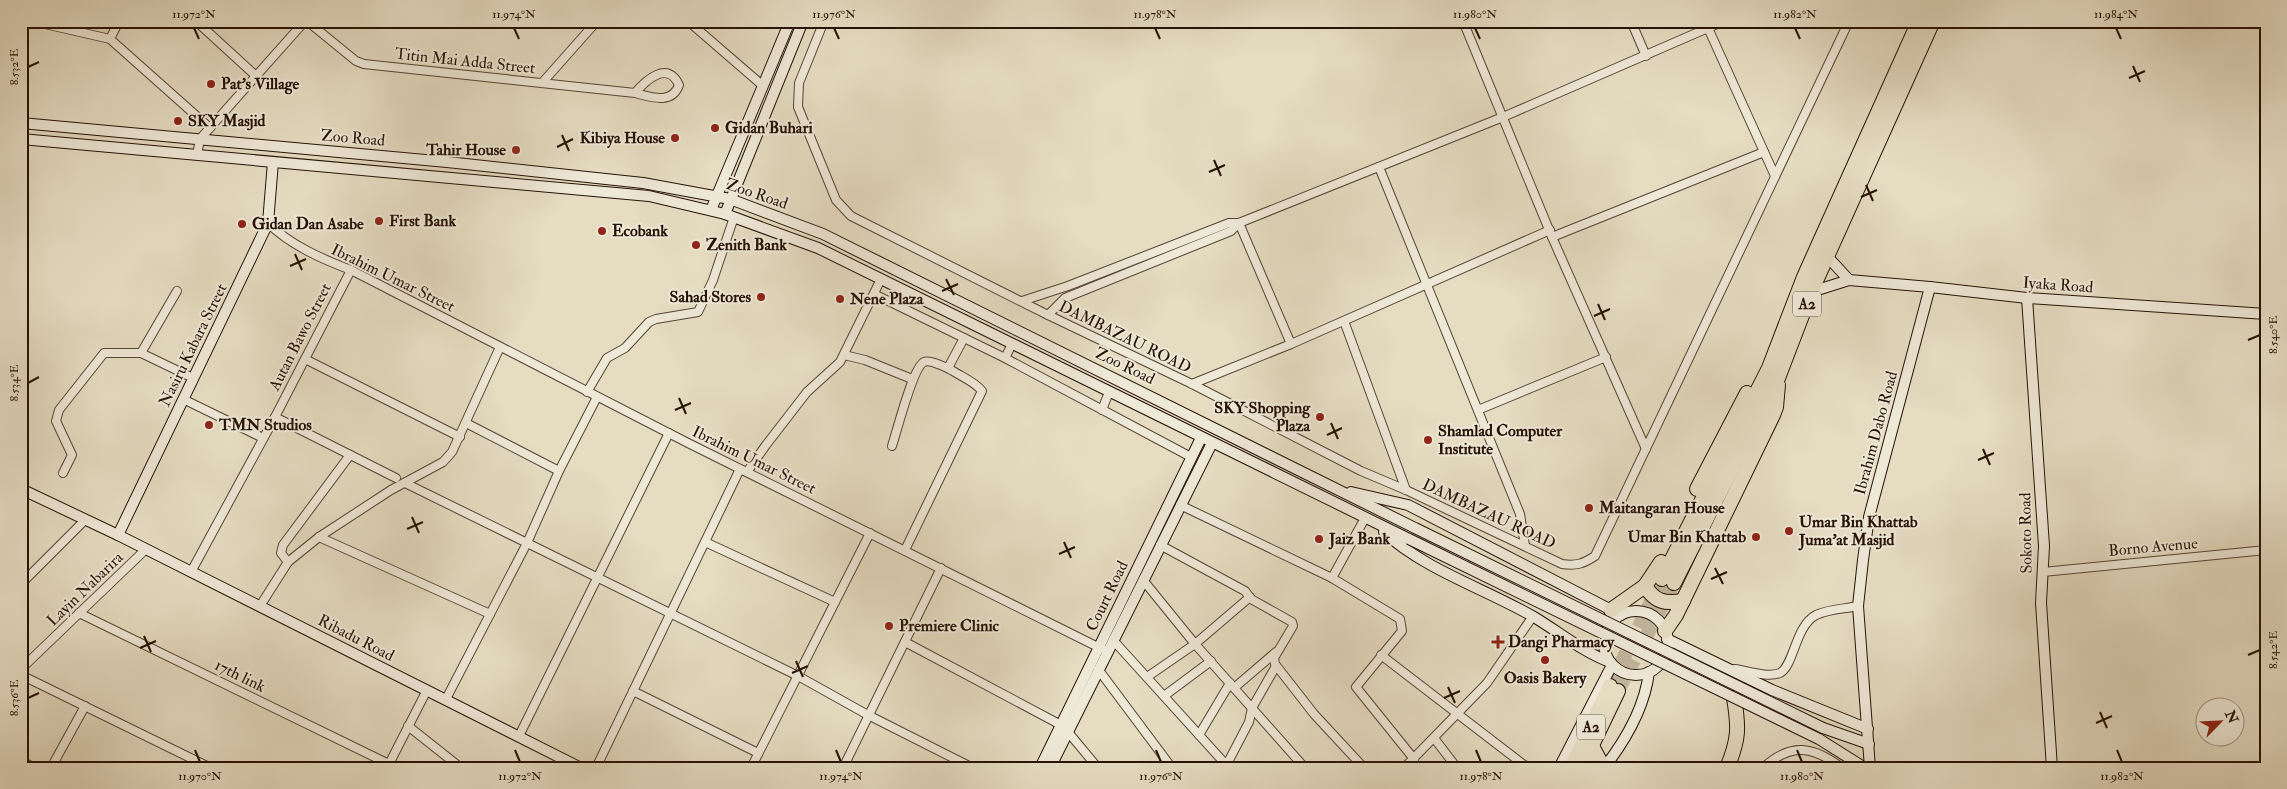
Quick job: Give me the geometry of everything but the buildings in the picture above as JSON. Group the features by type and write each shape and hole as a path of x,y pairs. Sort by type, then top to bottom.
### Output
{"highway":[{"name":"A2","path":"1774,373 1804,277 1919,21"},
{"name":"A2","path":"1668,581 1774,373 1933,21"},
{"path":"1616,612 1645,586 1666,554 1739,406 1758,378 1774,373 1776,407 1773,415 1666,635"},
{"path":"1645,586 1650,595 1658,601 1668,604 1683,601"},
{"name":"A2","path":"1570,768 1614,689 1592,746 1581,768"},
{"path":"1727,768 1737,743 1738,719 1734,698"},
{"path":"1592,746 1602,764"}],"main road":[{"path":"711,210 790,21"},
{"path":"729,216 730,199 803,21"},
{"name":"Zoo Road","path":"21,123 643,183 730,199 823,234 1823,728 1869,744"},
{"name":"Zoo Road","path":"21,139 649,196 729,216 818,248 1201,438 1819,739 1865,768"},
{"name":"Nasiru Kabara Street","path":"118,535 268,223 273,162"},
{"path":"1811,292 1849,280 1827,256"},
{"name":"Iyaka Road","path":"1849,280 2027,298 2266,314"},
{"name":"Ibrahim Dabo Road","path":"1870,768 1858,606 1868,517 1930,287"},
{"name":"Sokoto Road","path":"2027,298 2044,546 2041,603 2052,768"},
{"name":"Court Road","path":"1050,768 1064,729 1103,650 1201,438"},
{"name":"Court Road","path":"1040,768 1098,669 1103,650 1113,640 1212,443"},
{"path":"1340,490 1408,505 1616,612 1634,611 1646,613 1658,620 1666,635 1665,655 1656,668 1649,672 1642,674 1626,673 1533,616 1410,552 1399,545 1375,523"},
{"name":"Ribadu Road","path":"23,494 118,535 519,736 562,764 581,768"},
{"path":"1611,663 1605,652 1604,641 1616,612"},
{"path":"1666,635 1728,669 1822,712 1868,729"},
{"path":"1559,768 1611,663"},
{"path":"1602,764 1620,747 1643,701 1649,672"}],"street":[{"path":"110,39 119,21"},
{"path":"196,21 256,76"},
{"path":"197,155 200,139 306,21"},
{"name":"Titin Mai Adda Street","path":"306,21 356,61 364,64 635,93 662,99 677,92 679,85 676,78 669,74 660,73 643,83 635,93"},
{"path":"542,83 597,21"},
{"path":"688,21 762,85"},
{"path":"1463,21 1551,233 1646,449"},
{"path":"1631,21 1646,56"},
{"path":"1022,301 1068,286 1229,223 1239,223 1503,116 1724,21"},
{"path":"1646,449 1849,21"},
{"path":"36,22 110,39 210,128"},
{"name":"DAMBAZAU ROAD","path":"821,22 799,83 798,107 836,200 851,216 1048,315 1192,384 1352,468 1406,490 1562,564 1582,564 1594,556 1646,449"},
{"path":"1708,28 1775,176"},
{"path":"1192,384 1291,344 1551,233 1764,152"},
{"path":"1379,167 1520,514 1525,546"},
{"path":"587,392 607,358 625,348 649,322 656,319 698,312 713,280 729,216"},
{"name":"Ibrahim Umar Street","path":"268,223 279,234 327,262 351,270 587,392 1103,650"},
{"path":"1048,315 1064,298 1231,231 1239,223"},
{"path":"1239,223 1291,344"},
{"name":"Autan Bawo Street","path":"191,572 275,417 351,270"},
{"path":"596,768 705,542 744,471 807,392 832,370 844,355 881,279"},
{"path":"141,353 177,292"},
{"path":"874,294 1005,358 1191,458"},
{"path":"1344,321 1406,490"},
{"path":"948,368 964,338"},
{"path":"1005,358 1012,344"},
{"path":"260,606 288,562 319,537 405,483 443,462 452,452 460,437 500,347"},
{"path":"63,473 72,455 56,421 59,410 104,353 141,353 193,378"},
{"path":"844,355 864,360 912,379"},
{"path":"1478,410 1606,357"},
{"path":"305,359 460,437"},
{"path":"892,446 912,379 922,363 926,362 948,368 980,388 982,394 905,550"},
{"path":"1102,410 1110,392"},
{"path":"446,699 527,543 559,471 597,397"},
{"path":"183,399 263,438"},
{"path":"275,417 396,478"},
{"path":"466,423 559,471"},
{"path":"519,736 669,433"},
{"path":"288,562 282,553 282,545 350,455"},
{"path":"405,483 798,676 868,715 973,768"},
{"path":"1180,505 1332,578 1400,619 1402,631 1356,687 1414,759"},
{"path":"1332,578 1365,518"},
{"path":"21,584 85,520"},
{"path":"751,768 870,533"},
{"path":"319,537 490,614"},
{"path":"705,542 835,602"},
{"path":"1160,545 1245,591 1250,597 1293,622 1293,626 1273,660 1314,714 1364,768"},
{"name":"Layin Nabarira","path":"21,669 145,550"},
{"name":"Borno Avenue","path":"2043,572 2266,550"},
{"path":"843,768 941,568"},
{"path":"1143,580 1196,644 1305,768"},
{"path":"1147,677 1196,644 1250,597"},
{"path":"1728,669 1770,674 1780,673 1785,669 1802,630 1815,616 1858,606"},
{"name":"17th link","path":"79,614 388,766"},
{"path":"1404,768 1487,683 1533,616"},
{"path":"1113,640 1228,766 1249,722 1252,708 1276,666"},
{"path":"905,642 1064,729 1098,768"},
{"path":"1199,735 1232,685 1278,650"},
{"path":"1382,655 1528,768"},
{"path":"1164,696 1211,661"},
{"path":"1098,669 1172,768"},
{"path":"21,675 211,768"},
{"path":"388,766 426,690"},
{"path":"633,691 758,754"},
{"path":"51,768 85,706"},
{"path":"408,726 462,768"},
{"path":"1434,738 1457,768"},
{"path":"1764,768 1775,757 1788,751 1800,749 1822,755 1842,768"},
{"path":"21,761 35,768"}],"tunnel":[{"path":"1611,684 1662,579"},
{"path":"1618,691 1674,583"}],"place":[{"name":"Pat's Village","path":"211,84"},
{"name":"SKY Masjid","path":"178,121"},
{"name":"Gidan Buhari","path":"715,128"},
{"name":"Kibiya House","path":"675,138"},
{"name":"Tahir House","path":"516,150"},
{"name":"First Bank","path":"379,221"},
{"name":"Gidan Dan Asabe","path":"242,224"},
{"name":"Ecobank","path":"602,231"},
{"name":"Zenith Bank","path":"696,245"},
{"name":"Sahad Stores","path":"761,297"},
{"name":"Nene Plaza","path":"840,299"},
{"name":"SKY Shopping Plaza","path":"1320,417"},
{"name":"TMN Studios","path":"209,425"},
{"name":"Shamlad Computer Institute","path":"1428,440"},
{"name":"Maitangaran House","path":"1589,508"},
{"name":"Umar Bin Khattab Juma'at Masjid","path":"1789,531"},
{"name":"Umar Bin Khattab","path":"1756,537"},
{"name":"Jaiz Bank","path":"1319,539"},
{"name":"Premiere Clinic","path":"889,626"},
{"name":"Dangi Pharmacy","path":"1498,642"},
{"name":"Oasis Bakery","path":"1545,660"}]}
